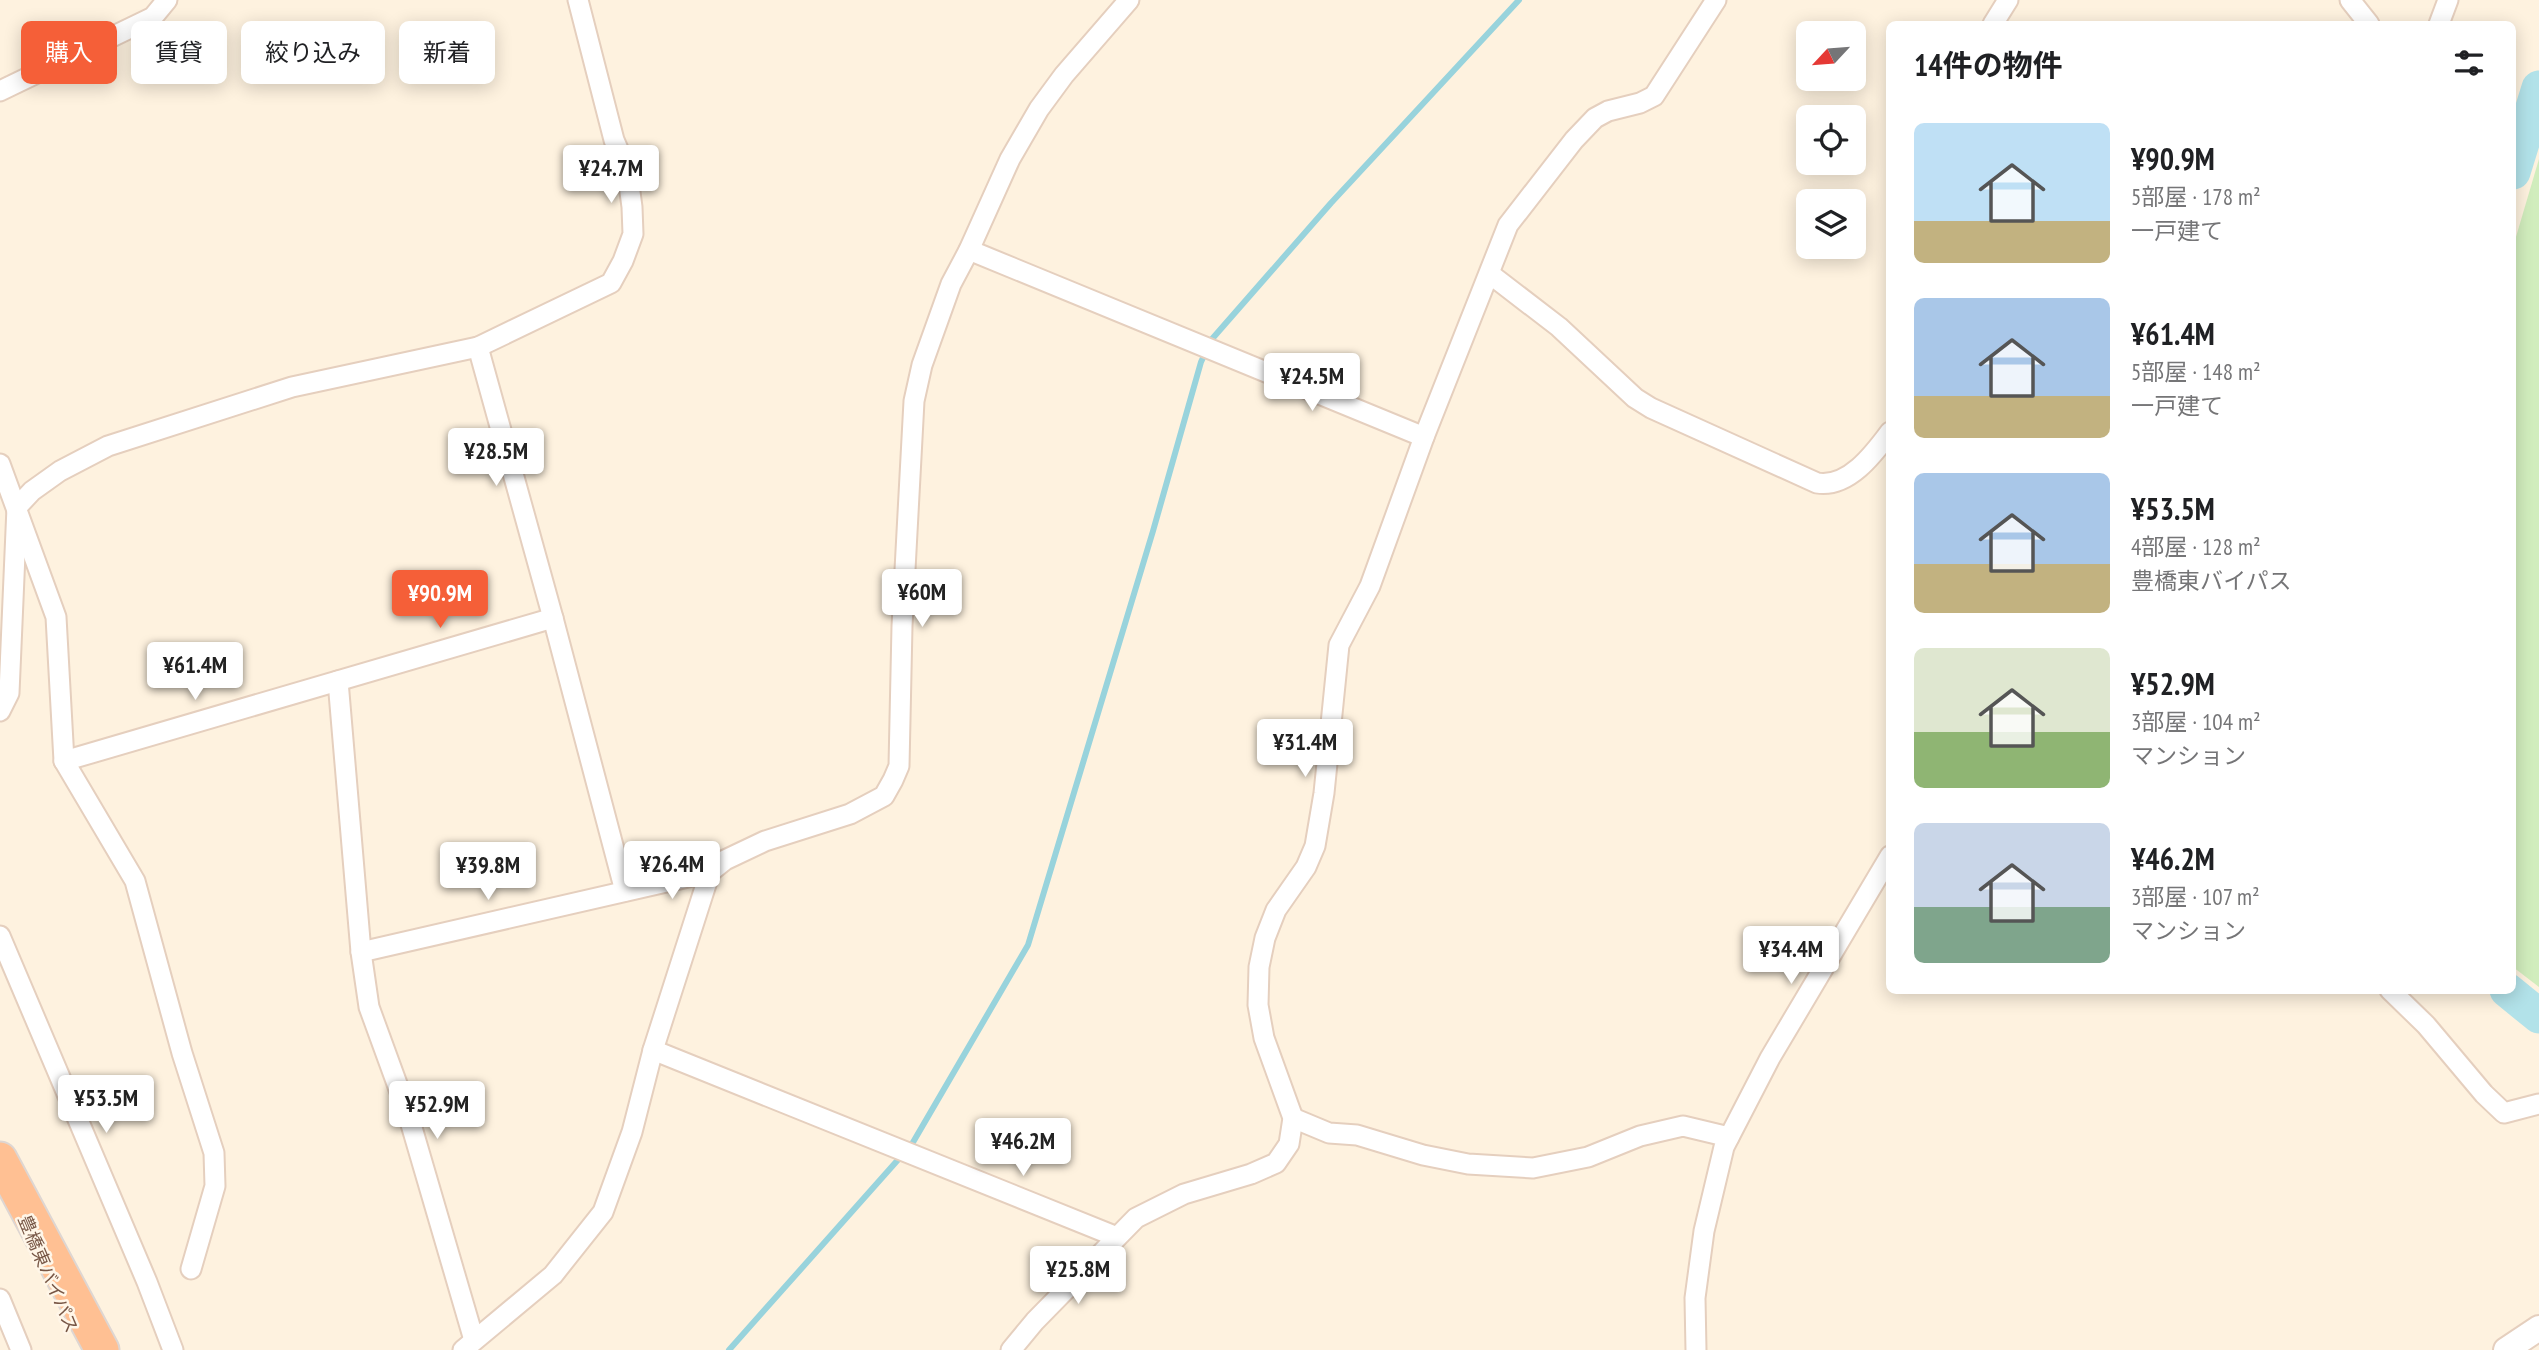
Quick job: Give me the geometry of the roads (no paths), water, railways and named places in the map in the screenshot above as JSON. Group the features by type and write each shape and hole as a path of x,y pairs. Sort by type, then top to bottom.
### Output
{"highway":[{"name":"豊橋東バイパス","path":"0,1159 80,1350"},
{"path":"0,1159 102,1350"}],"street":[{"path":"0,91 153,16 167,0"},
{"path":"0,710 9,693 6,648 17,507 32,491 60,471 108,446 292,387 478,347 611,283 623,261 632,234 632,206 627,170 614,141 578,0"},
{"path":"361,952 710,872 725,860 765,841 850,814 884,796 899,765 902,626 914,401 922,365 951,284 970,250 1010,159 1039,109 1064,75 1129,0"},
{"path":"1011,1350 1035,1321 1136,1218 1184,1194 1251,1174 1276,1163 1289,1144 1293,1118 1264,1038 1258,1004 1259,967 1265,938 1276,910 1306,867 1315,846 1324,793 1339,645 1370,586 1423,437 1508,225 1574,140 1595,118 1654,96 1716,0"},
{"path":"1995,21 2008,0"},
{"path":"2350,0 2367,21"},
{"path":"2440,21 2448,0"},
{"path":"970,250 1423,437"},
{"path":"1490,274 1559,327 1635,398 1651,408 1817,483 1836,484 1851,475 1886,436"},
{"path":"478,347 625,891"},
{"path":"0,464 56,617 64,761 135,881 182,1053 214,1153 215,1186 191,1269"},
{"path":"64,761 553,618"},
{"path":"338,681 361,952 369,1007 408,1114 469,1345 553,1275 603,1212 632,1132 653,1050 710,872"},
{"path":"1696,1350 1695,1298 1704,1231 1715,1179 1729,1136 1770,1058 1886,863"},
{"path":"0,936 147,1282 173,1350"},
{"path":"2394,994 2426,1025 2484,1094 2504,1113 2539,1104"},
{"path":"653,1050 1117,1237"},
{"path":"1293,1118 1329,1133 1357,1135 1423,1155 1468,1164 1533,1168 1588,1157 1640,1136 1683,1126 1729,1136"},
{"path":"0,1299 21,1350"},
{"path":"2506,1350 2539,1328"}],"waterway":[{"path":"729,1350 912,1144 1028,945 1201,362 1212,339 1331,203 1519,0"},
{"path":"2516,162 2539,88"},
{"path":"2512,994 2539,1016"}]}
